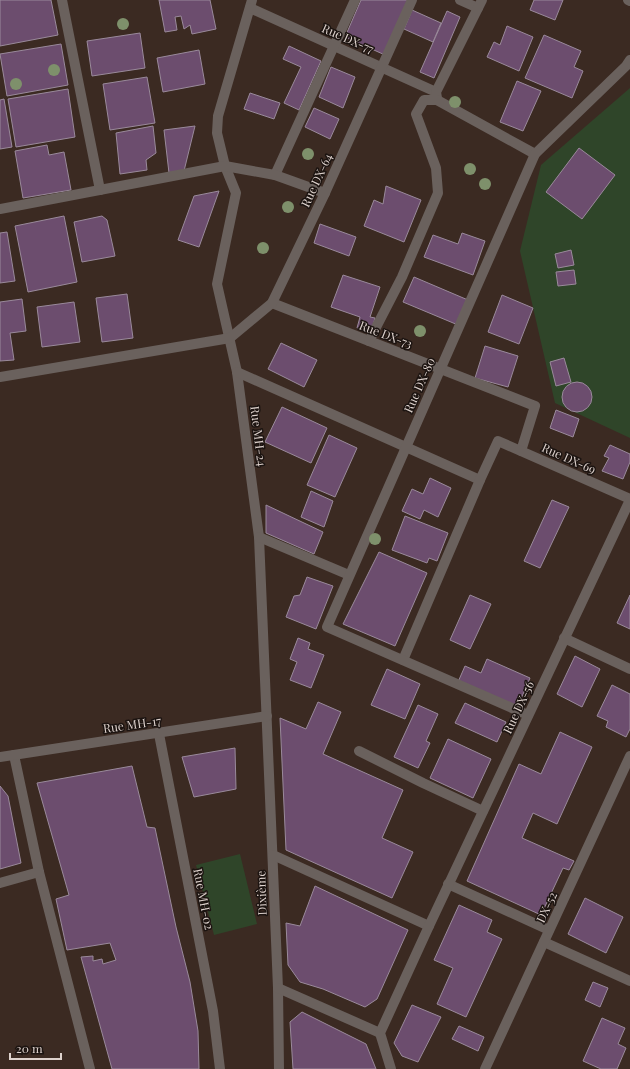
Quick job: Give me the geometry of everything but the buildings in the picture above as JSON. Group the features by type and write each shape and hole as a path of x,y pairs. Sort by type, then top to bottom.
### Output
{"street":[{"path":"62,0 100,190"},
{"path":"275,175 355,0"},
{"name":"Rue DX-64","path":"272,303 325,193 412,0"},
{"path":"369,341 402,277 438,193 436,168 416,114 424,100 436,96 480,4 460,0"},
{"name":"Rue DX-77","path":"251,4 436,96 535,154"},
{"name":"Rue MH-24","path":"251,4 218,116 217,133 225,166 236,193 217,284 238,372 259,537 267,716"},
{"path":"535,154 626,66 630,60"},
{"name":"Rue DX-80","path":"403,660 326,627 535,154"},
{"path":"0,209 225,166 275,175 325,193"},
{"path":"0,377 230,338 272,303"},
{"name":"Rue DX-73","path":"272,303 535,406 521,451"},
{"path":"238,372 480,480 403,660 528,715"},
{"name":"Rue DX-69","path":"480,480 498,441 630,500"},
{"name":"Rue DX-56","path":"380,1033 428,926 630,500"},
{"path":"259,537 349,575"},
{"path":"564,638 630,669"},
{"name":"Rue MH-17","path":"0,757 159,734 267,716"},
{"name":"Dixième","path":"267,716 278,988 279,1069"},
{"name":"Rue MH-02","path":"159,734 213,1011 220,1069"},
{"path":"359,751 483,811"},
{"path":"14,755 38,872 90,1069"},
{"name":"DX-52","path":"485,1069 630,756"},
{"path":"273,855 428,926"},
{"path":"0,883 38,872"},
{"path":"448,884 549,930"},
{"path":"544,942 630,981"},
{"path":"278,988 380,1033 391,1069"}],"green space":[{"path":"630,88 630,438 555,403 520,251 541,165"},
{"path":"240,854 257,924 214,935 196,865"}]}
